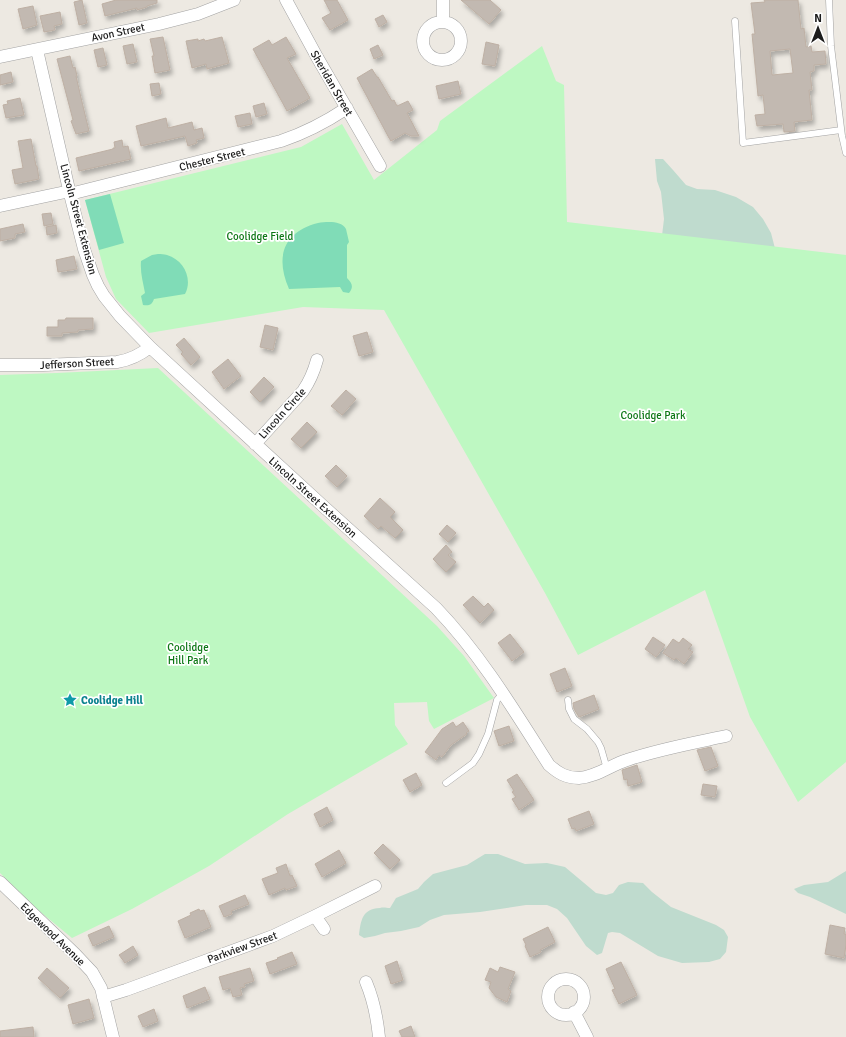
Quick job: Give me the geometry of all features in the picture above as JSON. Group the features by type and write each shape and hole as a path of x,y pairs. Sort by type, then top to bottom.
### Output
{"street":[{"name":"Avon Street","path":"0,57 166,22 198,14 234,0"},
{"name":"Sheridan Street","path":"286,0 380,166"},
{"path":"442,21 443,0"},
{"name":"Lincoln Street Extension","path":"37,50 86,256 98,286 104,296 120,316 150,347 436,608 473,650 549,765 565,776 579,778 597,774 628,759 726,736"},
{"name":"Chester Street","path":"0,206 70,192 282,141 310,130 347,108"},
{"name":"Jefferson Street","path":"0,365 117,362 136,357 150,347"},
{"name":"Lincoln Circle","path":"255,444 303,391 314,371 317,360"},
{"name":"Edgewood Avenue","path":"0,882 84,962 101,988 113,1037"},
{"name":"Parkview Street","path":"103,997 254,944 375,886"},
{"path":"315,916 324,929"},
{"path":"366,982 375,1008 379,1037"},
{"path":"574,1012 587,1037"}],"lane":[{"path":"829,0 831,46 841,130 846,153"},
{"path":"735,21 743,143 841,130"},
{"path":"446,783 473,762 478,754 488,734 497,700 502,693"},
{"path":"568,700 569,709 574,719 587,729 598,742 607,769"}],"green space":[{"name":"Coolidge Park","path":"542,46 556,81 564,85 567,222 846,255 846,762 798,802 750,717 705,590 578,655 545,593 384,310 303,307 149,333 116,299 106,277 85,200 301,147 342,124 374,180 437,130 440,121"},
{"path":"655,159 663,159 686,185 697,189 715,190 736,197 753,207 763,219 771,233 778,260 689,268 489,206 661,244 664,219 661,192 657,181"},
{"path":"110,194 124,243 99,250 85,200"},
{"path":"318,223 337,223 344,226 346,229 349,242 347,245 347,278 352,287 349,293 343,292 340,287 289,289 283,266 285,247 290,239 297,233 306,227"},
{"path":"158,254 173,257 178,261 187,276 187,288 185,294 154,299 150,305 143,305 141,296 145,293 141,273 141,261 152,255"},
{"name":"Coolidge Hill Park","path":"158,368 437,626 464,656 494,698 434,729 429,721 427,702 394,703 395,725 408,744 288,814 209,866 132,909 72,938 38,910 0,873 0,375"},
{"path":"485,854 498,854 525,864 547,863 565,867 596,893 606,895 613,893 619,885 628,882 643,883 671,907 716,925 724,930 728,937 726,952 720,959 709,962 682,963 658,956 620,933 612,932 608,933 602,953 597,955 586,946 567,918 557,909 547,905 526,905 480,912 444,915 430,920 419,927 364,938 359,935 362,920 369,911 381,908 390,908 396,898 418,889 433,874 467,865"},
{"path":"846,871 846,914 798,893 794,889 804,885 828,882"}],"building":[{"path":"82,0 87,23 79,25 74,2"},
{"path":"116,0 157,0 157,3 137,10 137,8 105,16 102,4"},
{"path":"324,0 337,0 348,20 330,30 322,18 331,13"},
{"path":"461,0 490,0 501,10 489,24"},
{"path":"764,0 798,0 801,29 804,28 806,47 811,46 812,52 825,51 826,64 814,65 814,71 810,72 812,90 809,90 812,120 794,122 795,131 784,132 783,124 757,126 755,115 765,114 763,95 758,96 752,34 755,34 751,3 765,2","holes":["790,49 793,73 772,75 770,51"]},
{"path":"33,6 37,25 23,29 18,9"},
{"path":"60,12 62,24 54,26 55,30 44,32 40,16"},
{"path":"383,15 387,22 379,27 375,19"},
{"path":"163,37 170,70 155,73 152,56 154,56 150,39"},
{"path":"222,37 229,63 207,69 206,64 192,68 186,41 198,39 198,41 204,39 205,41"},
{"path":"286,37 296,54 287,58 310,98 287,111 253,49 269,40 272,45"},
{"path":"486,42 499,45 495,66 482,64"},
{"path":"133,44 137,62 127,64 123,46"},
{"path":"378,45 383,55 374,59 370,49"},
{"path":"103,48 107,65 98,67 94,50"},
{"path":"70,56 73,68 75,67 89,131 76,134 71,121 73,120 57,59"},
{"path":"372,69 392,101 394,100 397,106 408,101 413,110 407,113 419,136 411,136 405,133 391,141 357,78"},
{"path":"11,72 13,82 0,85 0,75"},
{"path":"458,81 461,94 439,99 436,86"},
{"path":"159,83 161,94 152,96 150,84"},
{"path":"20,98 24,115 6,118 3,105 8,104 7,101"},
{"path":"264,103 267,114 256,117 253,106"},
{"path":"250,113 252,124 238,127 235,116"},
{"path":"166,118 168,128 192,122 194,130 202,128 204,138 196,140 197,143 188,146 185,136 141,146 136,126"},
{"path":"31,139 39,179 15,184 12,170 23,168 18,141"},
{"path":"122,140 123,147 128,146 131,159 79,171 76,158 113,149 115,148 114,142"},
{"path":"51,213 53,224 44,226 42,214"},
{"path":"23,224 25,232 15,234 15,238 0,241 0,229"},
{"path":"56,225 57,233 47,235 46,227"},
{"path":"74,256 77,269 58,272 56,260"},
{"path":"66,318 93,318 93,329 62,333 62,336 47,336 47,327 58,327 58,320 65,320"},
{"path":"265,325 278,328 273,350 260,347"},
{"path":"367,332 373,352 359,356 353,336"},
{"path":"184,338 200,357 191,365 181,354 183,352 176,345"},
{"path":"228,359 241,376 224,389 212,372"},
{"path":"264,377 274,387 260,402 250,392"},
{"path":"346,390 356,399 342,415 331,406"},
{"path":"307,422 317,432 301,448 291,439"},
{"path":"336,465 347,476 337,487 325,476"},
{"path":"380,498 395,512 390,517 403,530 395,538 381,526 378,529 364,516"},
{"path":"447,525 456,533 448,542 439,534"},
{"path":"446,545 452,552 448,555 456,562 446,572 433,559"},
{"path":"473,596 484,607 488,603 494,610 480,623 463,605"},
{"path":"510,634 524,652 512,661 498,643"},
{"path":"653,637 665,645 656,657 645,649"},
{"path":"683,638 692,645 688,649 693,652 684,664 676,658 674,660 663,653 673,639 679,643"},
{"path":"565,668 572,686 557,692 550,674"},
{"path":"594,695 599,709 579,717 574,709 573,703"},
{"path":"453,722 456,727 463,722 469,731 451,745 442,757 439,755 436,760 425,752 442,729"},
{"path":"509,726 514,741 499,746 494,731"},
{"path":"711,747 718,766 705,771 697,750"},
{"path":"637,765 642,782 628,786 627,779 624,780 622,770"},
{"path":"416,773 422,785 410,792 403,780"},
{"path":"517,774 534,800 519,810 512,799 516,797 512,792 514,791 507,780"},
{"path":"703,784 717,786 715,797 701,795"},
{"path":"327,807 333,820 320,827 314,814"},
{"path":"589,811 594,824 576,831 575,828 572,829 568,819"},
{"path":"383,844 400,860 390,869 374,853"},
{"path":"339,850 346,863 322,877 315,864"},
{"path":"286,864 290,876 292,875 297,886 286,890 285,888 269,895 262,879 278,873 276,868"},
{"path":"245,895 249,904 231,911 232,914 224,917 219,906"},
{"path":"199,909 200,911 204,910 211,927 185,938 178,921 191,915 190,913"},
{"path":"830,925 845,928 844,934 846,934 846,945 844,958 825,954"},
{"path":"109,926 114,937 93,946 88,935"},
{"path":"548,927 555,942 540,950 541,952 530,957 523,939"},
{"path":"133,946 138,955 125,963 119,955"},
{"path":"292,952 297,964 270,974 266,963"},
{"path":"397,961 403,980 391,984 385,966"},
{"path":"621,962 637,995 619,1004 612,990 615,989 606,969"},
{"path":"500,967 515,972 508,989 511,991 507,1002 496,997 489,988 491,982 485,980 490,968 498,972"},
{"path":"47,968 69,988 60,998 38,978"},
{"path":"250,968 254,981 244,984 245,987 240,988 242,995 233,997 230,988 223,990 219,977"},
{"path":"205,987 210,999 187,1008 183,996"},
{"path":"89,999 94,1018 73,1024 68,1005"},
{"path":"154,1009 158,1021 143,1027 138,1016"},
{"path":"411,1026 415,1037 402,1037 399,1031"},
{"path":"33,1027 34,1037 0,1037 0,1031"}],"place":[{"name":"Coolidge Hill","path":"70,700"}],"park label":[{"name":"Coolidge Field","path":"260,236"}]}
